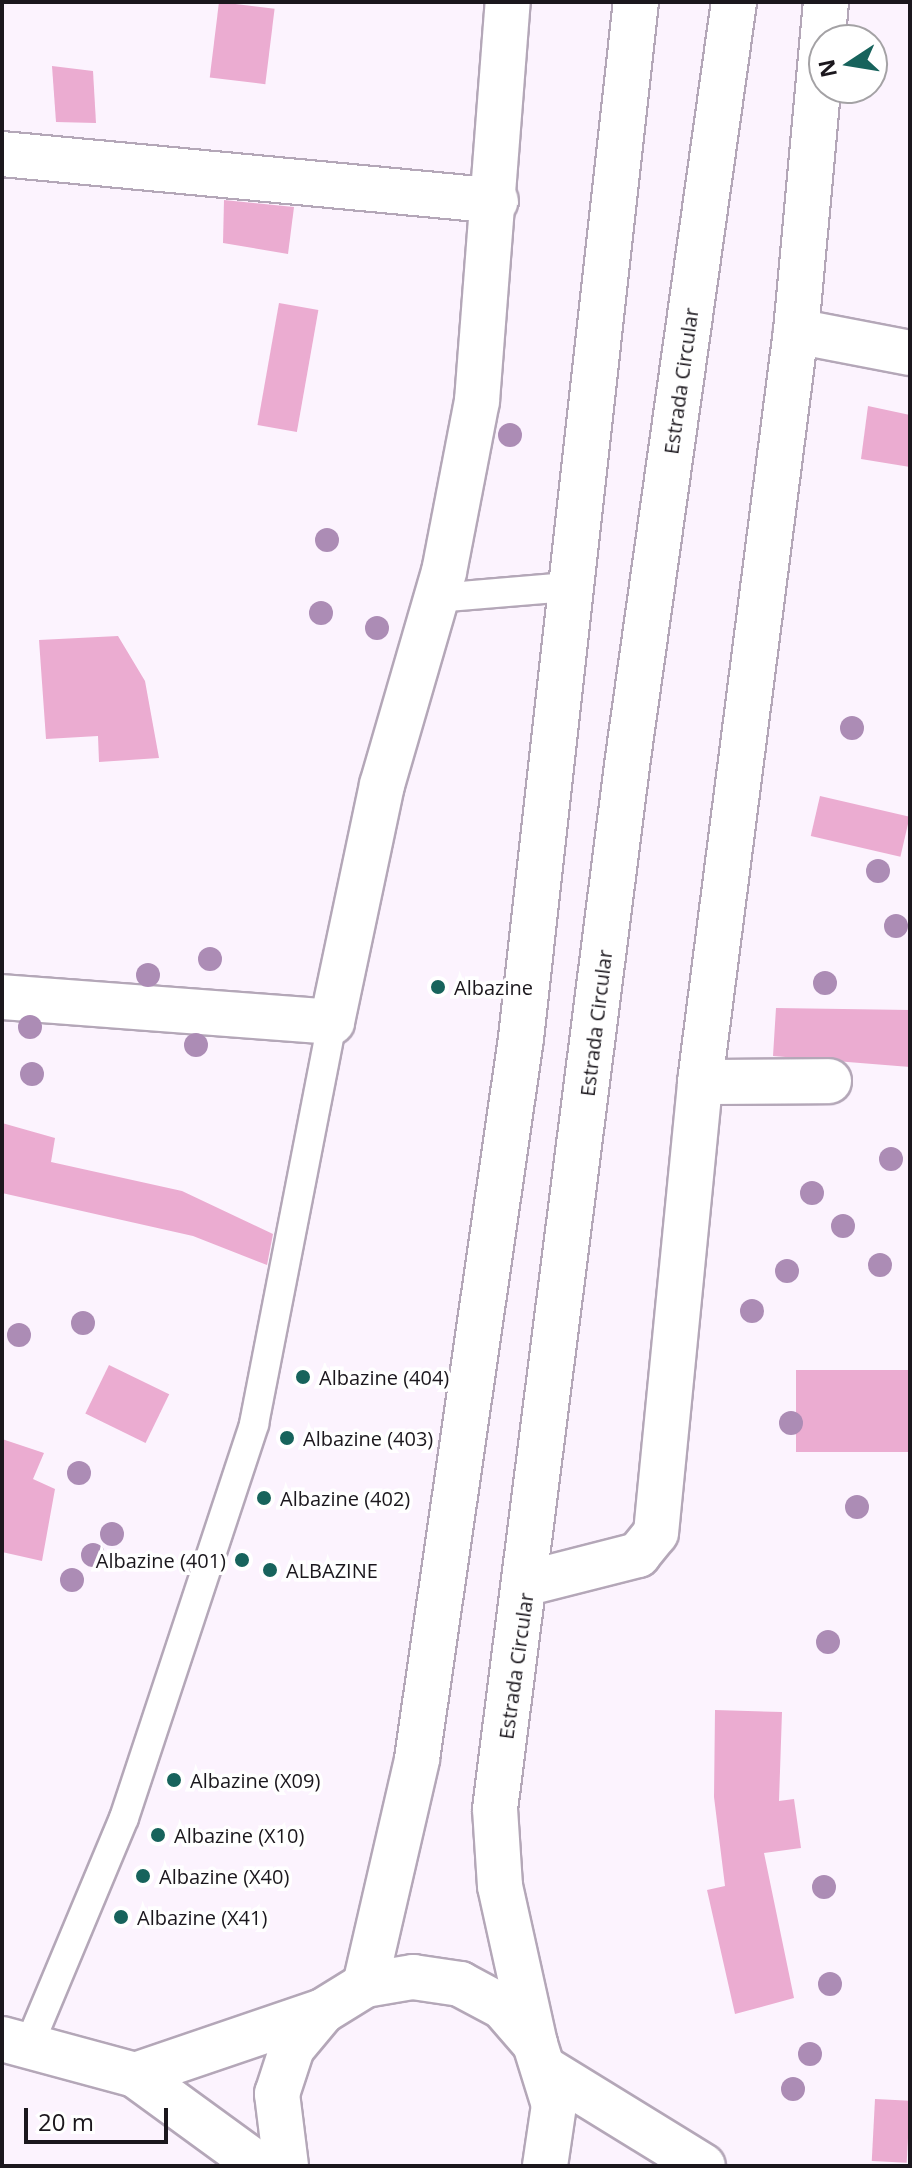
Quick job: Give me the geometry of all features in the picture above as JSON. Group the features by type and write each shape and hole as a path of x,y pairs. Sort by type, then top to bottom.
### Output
{"main road":[{"path":"2,997 332,1022 382,785 437,598 477,401 496,201 508,2"},
{"path":"365,1985 426,1696 521,1038 636,2"},
{"name":"Estrada Circular","path":"545,2166 554,2105 500,1886 495,1809 528,1583 627,765 734,2"},
{"path":"528,1583 638,1555 656,1533 700,1082 796,331 826,2"},
{"path":"2,154 496,201"},
{"path":"796,331 910,353"},
{"path":"700,1082 829,1081"},
{"path":"135,2075 323,2011 365,1985 413,1977 460,1984 503,2007 541,2057 703,2166"},
{"path":"286,2166 277,2094 292,2048 323,2011"},
{"path":"15,2042 135,2075 260,2166"}],"lane":[{"path":"437,598 569,587"},
{"path":"15,2042 124,1818 254,1424 332,1022"}],"building":[{"path":"219,2 275,9 265,84 210,77"},
{"path":"52,66 93,71 96,123 56,122"},
{"path":"224,200 294,207 288,254 223,243"},
{"path":"279,303 318,310 297,432 257,425"},
{"path":"868,406 910,415 910,467 861,459"},
{"path":"118,636 145,681 159,758 99,762 98,736 46,739 39,640"},
{"path":"820,796 910,817 900,857 811,836"},
{"path":"776,1008 910,1010 910,1067 773,1056"},
{"path":"2,1123 55,1138 51,1162 182,1191 273,1234 267,1265 193,1236 2,1193"},
{"path":"109,1365 169,1394 146,1443 85,1414"},
{"path":"796,1370 910,1370 910,1452 796,1452"},
{"path":"2,1439 44,1453 33,1479 55,1489 42,1561 2,1552"},
{"path":"715,1710 782,1712 779,1801 794,1799 801,1848 764,1853 794,1998 735,2014 707,1890 725,1886 714,1797"},
{"path":"875,2099 910,2101 907,2163 872,2161"}],"place":[{"name":"Albazine","path":"438,987"},
{"name":"Albazine (404)","path":"303,1377"},
{"name":"Albazine (403)","path":"287,1438"},
{"name":"Albazine (402)","path":"264,1498"},
{"name":"Albazine (401)","path":"242,1560"},
{"name":"ALBAZINE","path":"270,1570"},
{"name":"Albazine (X09)","path":"174,1780"},
{"name":"Albazine (X10)","path":"158,1835"},
{"name":"Albazine (X40)","path":"143,1876"},
{"name":"Albazine (X41)","path":"121,1917"}]}
